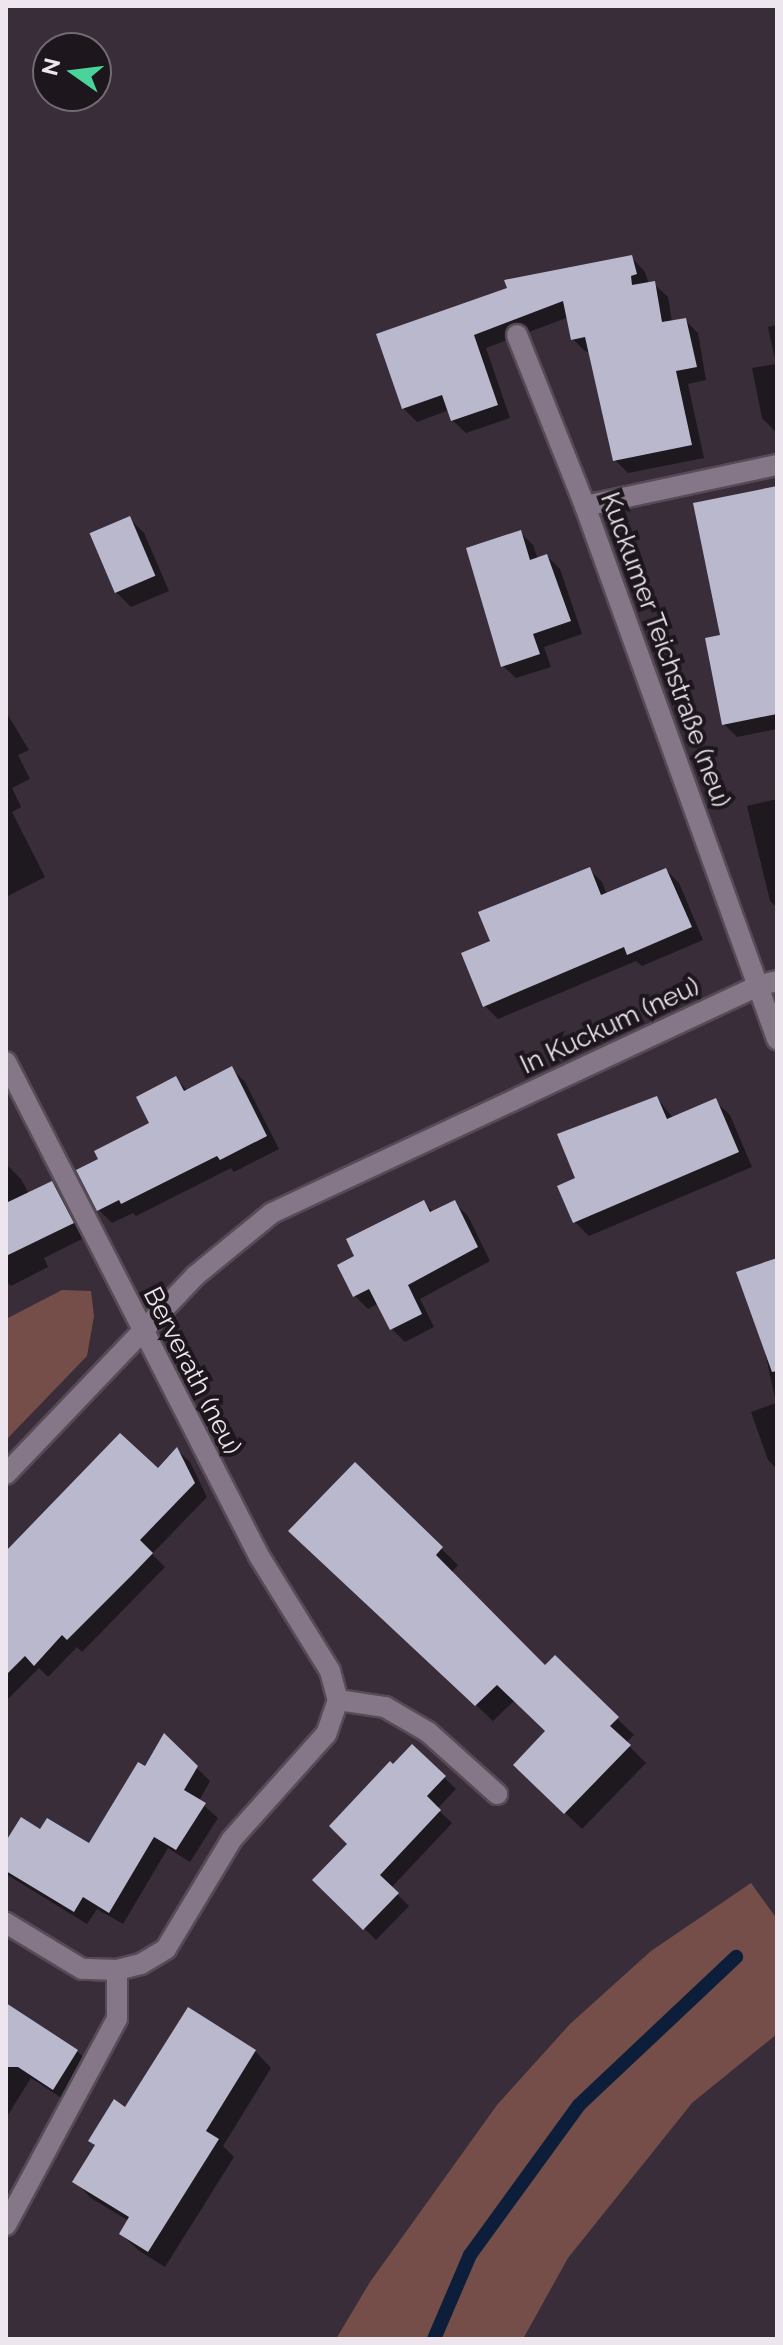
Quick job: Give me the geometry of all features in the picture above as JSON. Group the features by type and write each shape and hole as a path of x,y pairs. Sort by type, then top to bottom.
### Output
{"street":[{"name":"Kuckumer Teichstraße (neu)","path":"517,335 768,983 777,1039"},
{"path":"585,506 777,465"},
{"name":"In Kuckum (neu)","path":"6,1474 195,1276 272,1213 768,983"},
{"name":"Berverath (neu)","path":"6,1062 259,1556 330,1671 338,1700"},
{"path":"6,1923 82,1969 117,1970 141,1964 166,1949 232,1839 326,1734 338,1700 385,1707 428,1732 497,1794"},
{"path":"6,2225 117,2019 117,1970"}],"shaded area":[{"path":"62,1290 91,1291 94,1316 87,1356 6,1440 6,1319"},
{"path":"751,1883 777,1919 777,2034 692,2103 568,2258 523,2339 336,2339 370,2282 497,2105 570,2024 651,1951"}],"building":[{"path":"632,255 637,274 631,276 632,285 655,281 662,322 686,318 697,367 676,371 692,445 613,461 585,337 571,340 563,301 474,335 498,405 451,421 442,395 402,409 376,334 507,288 504,280"},
{"path":"777,486 777,714 722,725 705,638 720,635 693,503"},
{"path":"130,516 155,576 115,593 89,533"},
{"path":"521,530 530,560 547,554 571,621 533,634 540,654 501,667 466,548"},
{"path":"590,867 601,895 666,868 692,927 627,955 624,947 483,1007 461,953 490,941 478,912"},
{"path":"232,1066 267,1136 220,1160 217,1156 121,1204 119,1200 97,1211 76,1170 98,1159 94,1151 149,1123 136,1097 176,1076 184,1091"},
{"path":"657,1096 667,1119 716,1098 739,1152 573,1223 557,1186 575,1178 557,1134"},
{"path":"52,1181 74,1223 6,1256 6,1203"},
{"path":"424,1200 430,1212 455,1200 478,1247 408,1285 422,1314 390,1330 369,1289 353,1297 337,1265 354,1256 346,1239"},
{"path":"777,1258 777,1371 772,1372 736,1272"},
{"path":"120,1433 158,1468 177,1447 195,1483 140,1540 153,1553 133,1574 67,1640 62,1635 34,1666 25,1656 6,1675 6,1551"},
{"path":"355,1462 443,1547 436,1555 545,1665 555,1655 619,1717 610,1726 631,1745 564,1814 513,1765 545,1731 497,1685 475,1706 288,1531"},
{"path":"164,1733 198,1766 184,1790 206,1803 176,1850 154,1837 109,1913 83,1897 74,1912 6,1871 6,1841 21,1817 40,1829 47,1818 89,1843 138,1762 145,1766"},
{"path":"412,1744 446,1776 427,1796 441,1810 380,1875 399,1893 363,1930 312,1880 347,1844 329,1826 390,1761 393,1764"},
{"path":"6,2003 78,2050 53,2090 18,2067 6,2067"},
{"path":"188,2007 256,2050 206,2131 219,2139 148,2252 119,2234 129,2217 72,2182 95,2145 88,2141 114,2099 125,2107"}],"waterway":[{"path":"434,2339 470,2255 579,2105 736,1957"}]}
